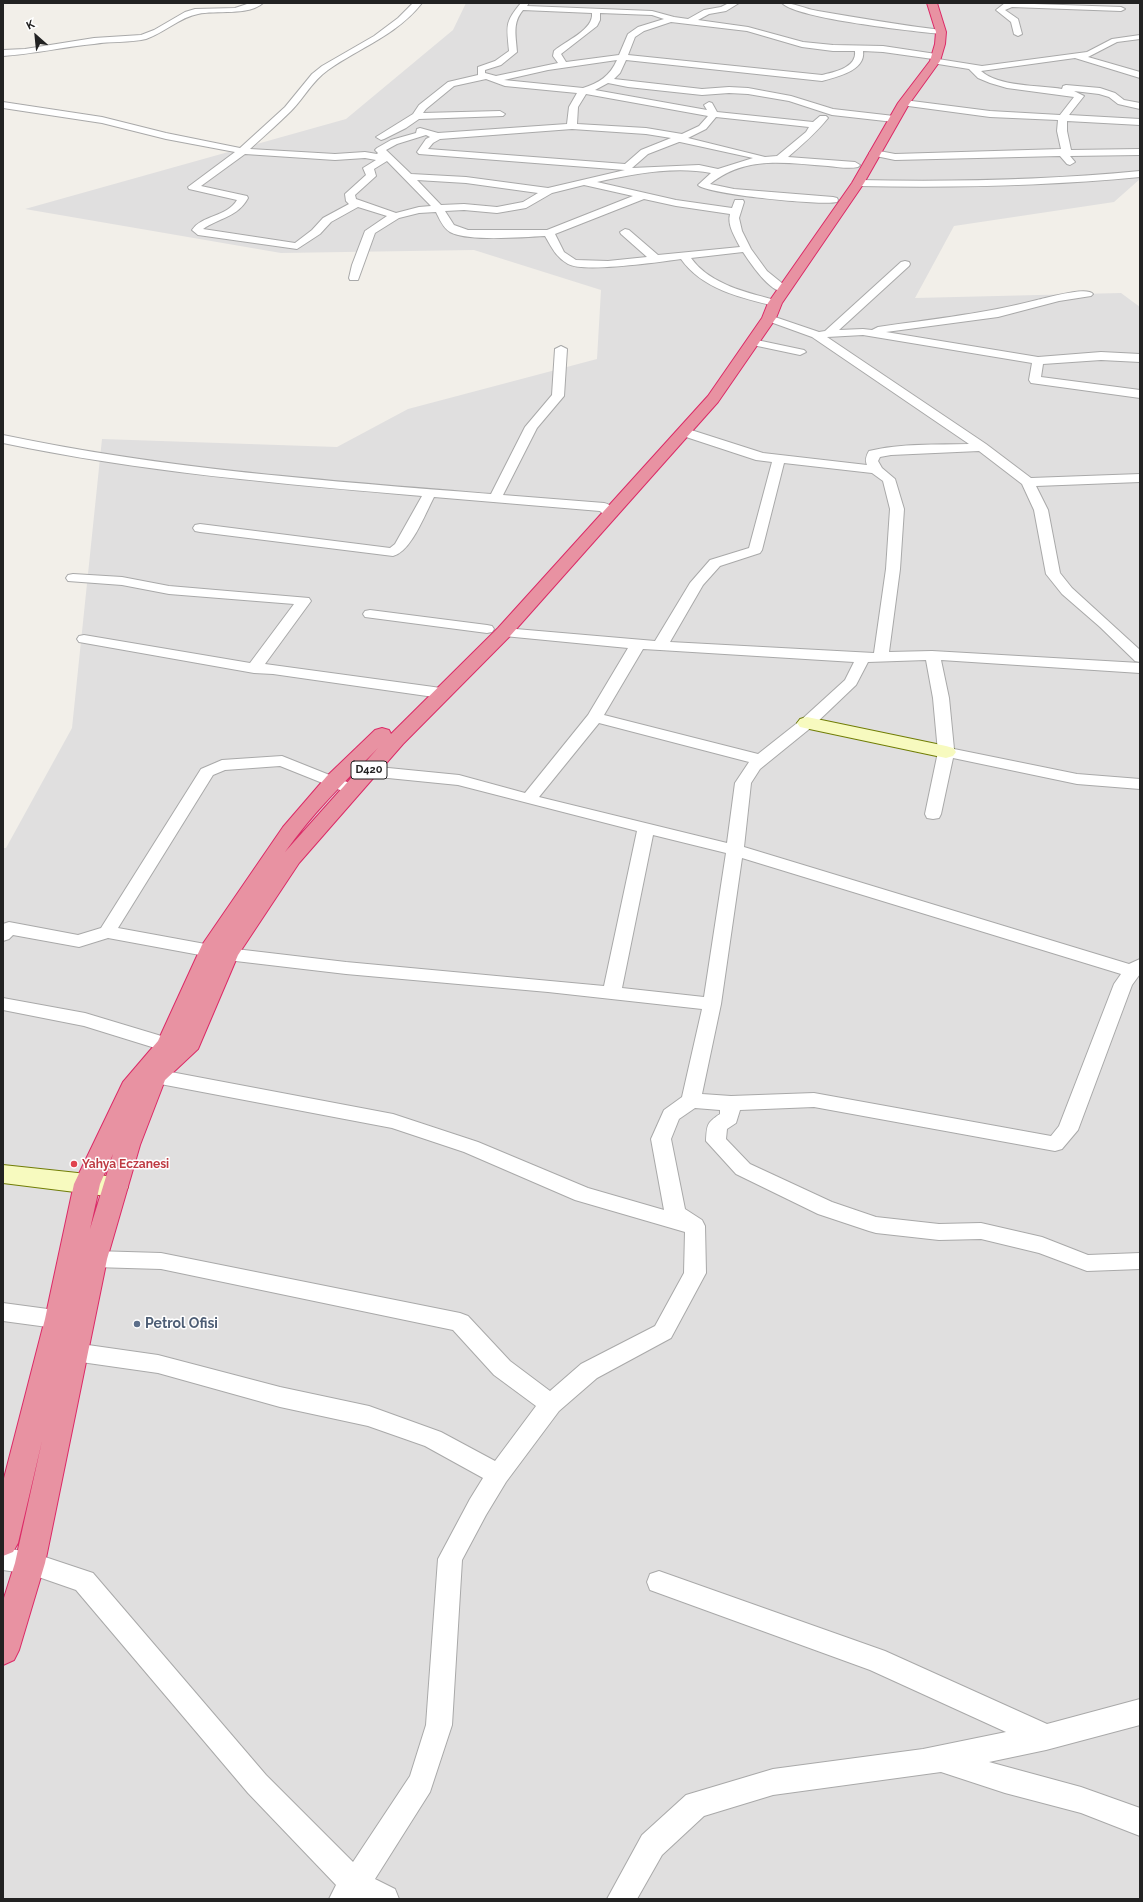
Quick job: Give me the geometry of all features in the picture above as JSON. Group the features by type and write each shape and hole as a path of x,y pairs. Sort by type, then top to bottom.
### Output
{"highway":[{"name":"D420","path":"607,510 691,409 745,334 774,299 857,174 894,113 933,58 940,44 923,3"},
{"name":"D420","path":"932,3 935,31"},
{"name":"D420","path":"3,1543 28,1434 58,1319 87,1184 131,1088 168,1044 219,952 292,858 343,785 361,756 433,691 495,630 607,510 684,432 713,399 752,342 774,299 833,200 874,153 894,113"},
{"name":"D420","path":"343,785 368,771 433,691"},
{"name":"D420","path":"3,1650 30,1563 94,1259 115,1187 128,1145 155,1076 190,1043 219,952"}],"street":[{"path":"3,53 25,52 94,41 142,37 157,32 188,14 198,11 235,10 259,3"},
{"path":"357,204 327,220 316,232 297,246 202,233 196,230 200,226 230,211 241,203 243,198 193,187 242,150 288,109 315,76 338,60 377,38 401,20 418,3"},
{"path":"616,12 626,3"},
{"path":"690,21 707,12 723,9 735,3"},
{"path":"786,3 808,12 935,31"},
{"path":"794,6 803,3"},
{"path":"1018,34 1015,21 1000,10 1008,6 1008,3 1121,6 1120,21"},
{"path":"815,125 713,114 664,104 584,91 511,84 490,78 480,72 481,69 498,63 513,52 511,24 513,17 523,5 596,12 657,13 674,19 748,29 802,44 833,48 883,49 982,69 1031,83 1100,91 1121,102 1140,106"},
{"path":"564,65 556,56 557,53 590,29 596,22 596,12"},
{"path":"572,126 573,106 578,97 584,91 596,87 616,73 632,36 641,28 665,20 674,19"},
{"path":"982,69 1096,52 1124,35 1140,37"},
{"path":"375,140 403,126 417,116 422,107 450,84 536,69 622,58 727,79 822,78 834,75 857,62 859,59 858,48"},
{"path":"1076,56 1140,75"},
{"path":"972,68 981,76 1013,86 1080,96 1063,117 1060,128 1066,150 1063,153"},
{"path":"813,85 822,78"},
{"path":"608,80 642,86 702,92 727,79"},
{"path":"727,79 748,91 791,99 832,112 990,114 1140,122"},
{"path":"702,92 713,114"},
{"path":"791,99 803,92"},
{"path":"3,105 102,120 166,136 242,150 328,157 366,152 378,157 386,156"},
{"path":"832,112 830,116 822,119 815,125 809,134 776,160 744,162 719,172 703,184 712,188 745,194 833,200"},
{"path":"417,116 500,114"},
{"path":"633,168 636,158 647,150 682,138 708,124 713,114"},
{"path":"645,195 566,224 549,233 484,234 454,230 450,227 439,209 409,177 380,150 388,145 422,134 420,131 438,136 508,132 572,126 646,131 776,160 857,174 892,185 1086,178 1140,174"},
{"path":"438,136 429,140 422,152 493,156 585,164 608,164 633,168 699,168 719,172"},
{"path":"874,153 895,156 1112,151 1140,152"},
{"path":"1063,153 1086,178"},
{"path":"386,156 368,168 371,172 369,179 350,194 351,201 357,204 376,208 395,216"},
{"path":"354,278 370,231 395,216 418,210 464,207 482,210 507,210 526,205 548,191 633,168"},
{"path":"409,177 466,180 548,191"},
{"path":"582,182 676,203 735,212"},
{"path":"745,194 739,202 734,218 746,248 763,273 774,299"},
{"path":"626,232 655,258"},
{"path":"549,233 560,254 573,263 608,264 746,248"},
{"path":"684,256 689,266 697,273 741,293 774,299 982,447 1028,482 1041,510 1053,574 1068,591 1140,658"},
{"path":"822,334 905,264"},
{"path":"822,334 863,332 924,322 960,320 998,314 1058,298 1087,294"},
{"path":"863,332 1038,361 1101,356 1140,358"},
{"path":"752,342 800,352"},
{"path":"495,499 531,427 558,396 561,349"},
{"path":"1038,361 1035,380 1140,394"},
{"path":"684,432 761,457 876,470 889,479 897,509 893,569 881,656"},
{"path":"3,439 92,457 220,475 607,510"},
{"path":"876,470 872,461 874,454 891,451 982,447"},
{"path":"660,646 697,583 715,563 755,550 779,460"},
{"path":"1028,482 1140,478"},
{"path":"200,528 393,552 401,546 430,493"},
{"path":"73,578 122,581 169,590 304,601 254,668"},
{"path":"370,614 495,630 660,646 863,658 881,656 932,655 1140,668"},
{"path":"84,639 254,668 273,669 433,691"},
{"path":"529,799 595,717 638,644"},
{"path":"932,655 941,698 946,752 933,814"},
{"path":"691,1101 712,1004 735,850 743,783 754,766 807,723 851,682 863,658"},
{"path":"595,717 761,760"},
{"path":"807,723 1077,779 1140,784"},
{"path":"107,932 207,772 222,765 282,761 343,785"},
{"path":"368,771 459,780 529,799 646,827 735,850 1136,968 1123,984 1068,1130 1054,1144 814,1100 731,1103 691,1101 671,1116 661,1139 675,1213 696,1226"},
{"path":"612,993 646,827"},
{"path":"3,934 9,928 79,941 107,932 219,952 346,968 712,1004"},
{"path":"3,1004 85,1020 168,1044 190,1043"},
{"path":"155,1076 393,1121 471,1147 582,1194 696,1226"},
{"path":"731,1103 729,1118 717,1126 716,1141 743,1169 825,1208 876,1225 939,1232 981,1231 1042,1245 1087,1263 1140,1261"},
{"path":"3,1174 115,1187"},
{"path":"349,1891 420,1783 439,1725 450,1559 478,1507 498,1475 551,1404 589,1371 663,1332 695,1272 696,1226"},
{"path":"94,1259 161,1262 460,1322 502,1368 551,1404"},
{"path":"3,1312 81,1323"},
{"path":"74,1352 158,1364 280,1397 369,1416 433,1439 498,1475"},
{"path":"3,1559 30,1563 84,1581 349,1891 385,1899"},
{"path":"659,1582 876,1660 1046,1737"},
{"path":"621,1899 652,1845 696,1805 773,1782 941,1758 1046,1737 1140,1712"},
{"path":"941,1758 1005,1780 1081,1800 1140,1822"}],"shaded area":[{"path":"466,3 1140,3 1140,179 1114,202 954,226 915,298 1121,293 1140,307 1140,1899 3,1899 3,848 6,848 72,728 102,439 337,447 408,409 597,359 601,290 474,250 281,253 25,209 346,119 453,30"}],"place":[{"name":"Yahya Eczanesi","path":"74,1164"},
{"name":"Petrol Ofisi","path":"137,1324"}]}
